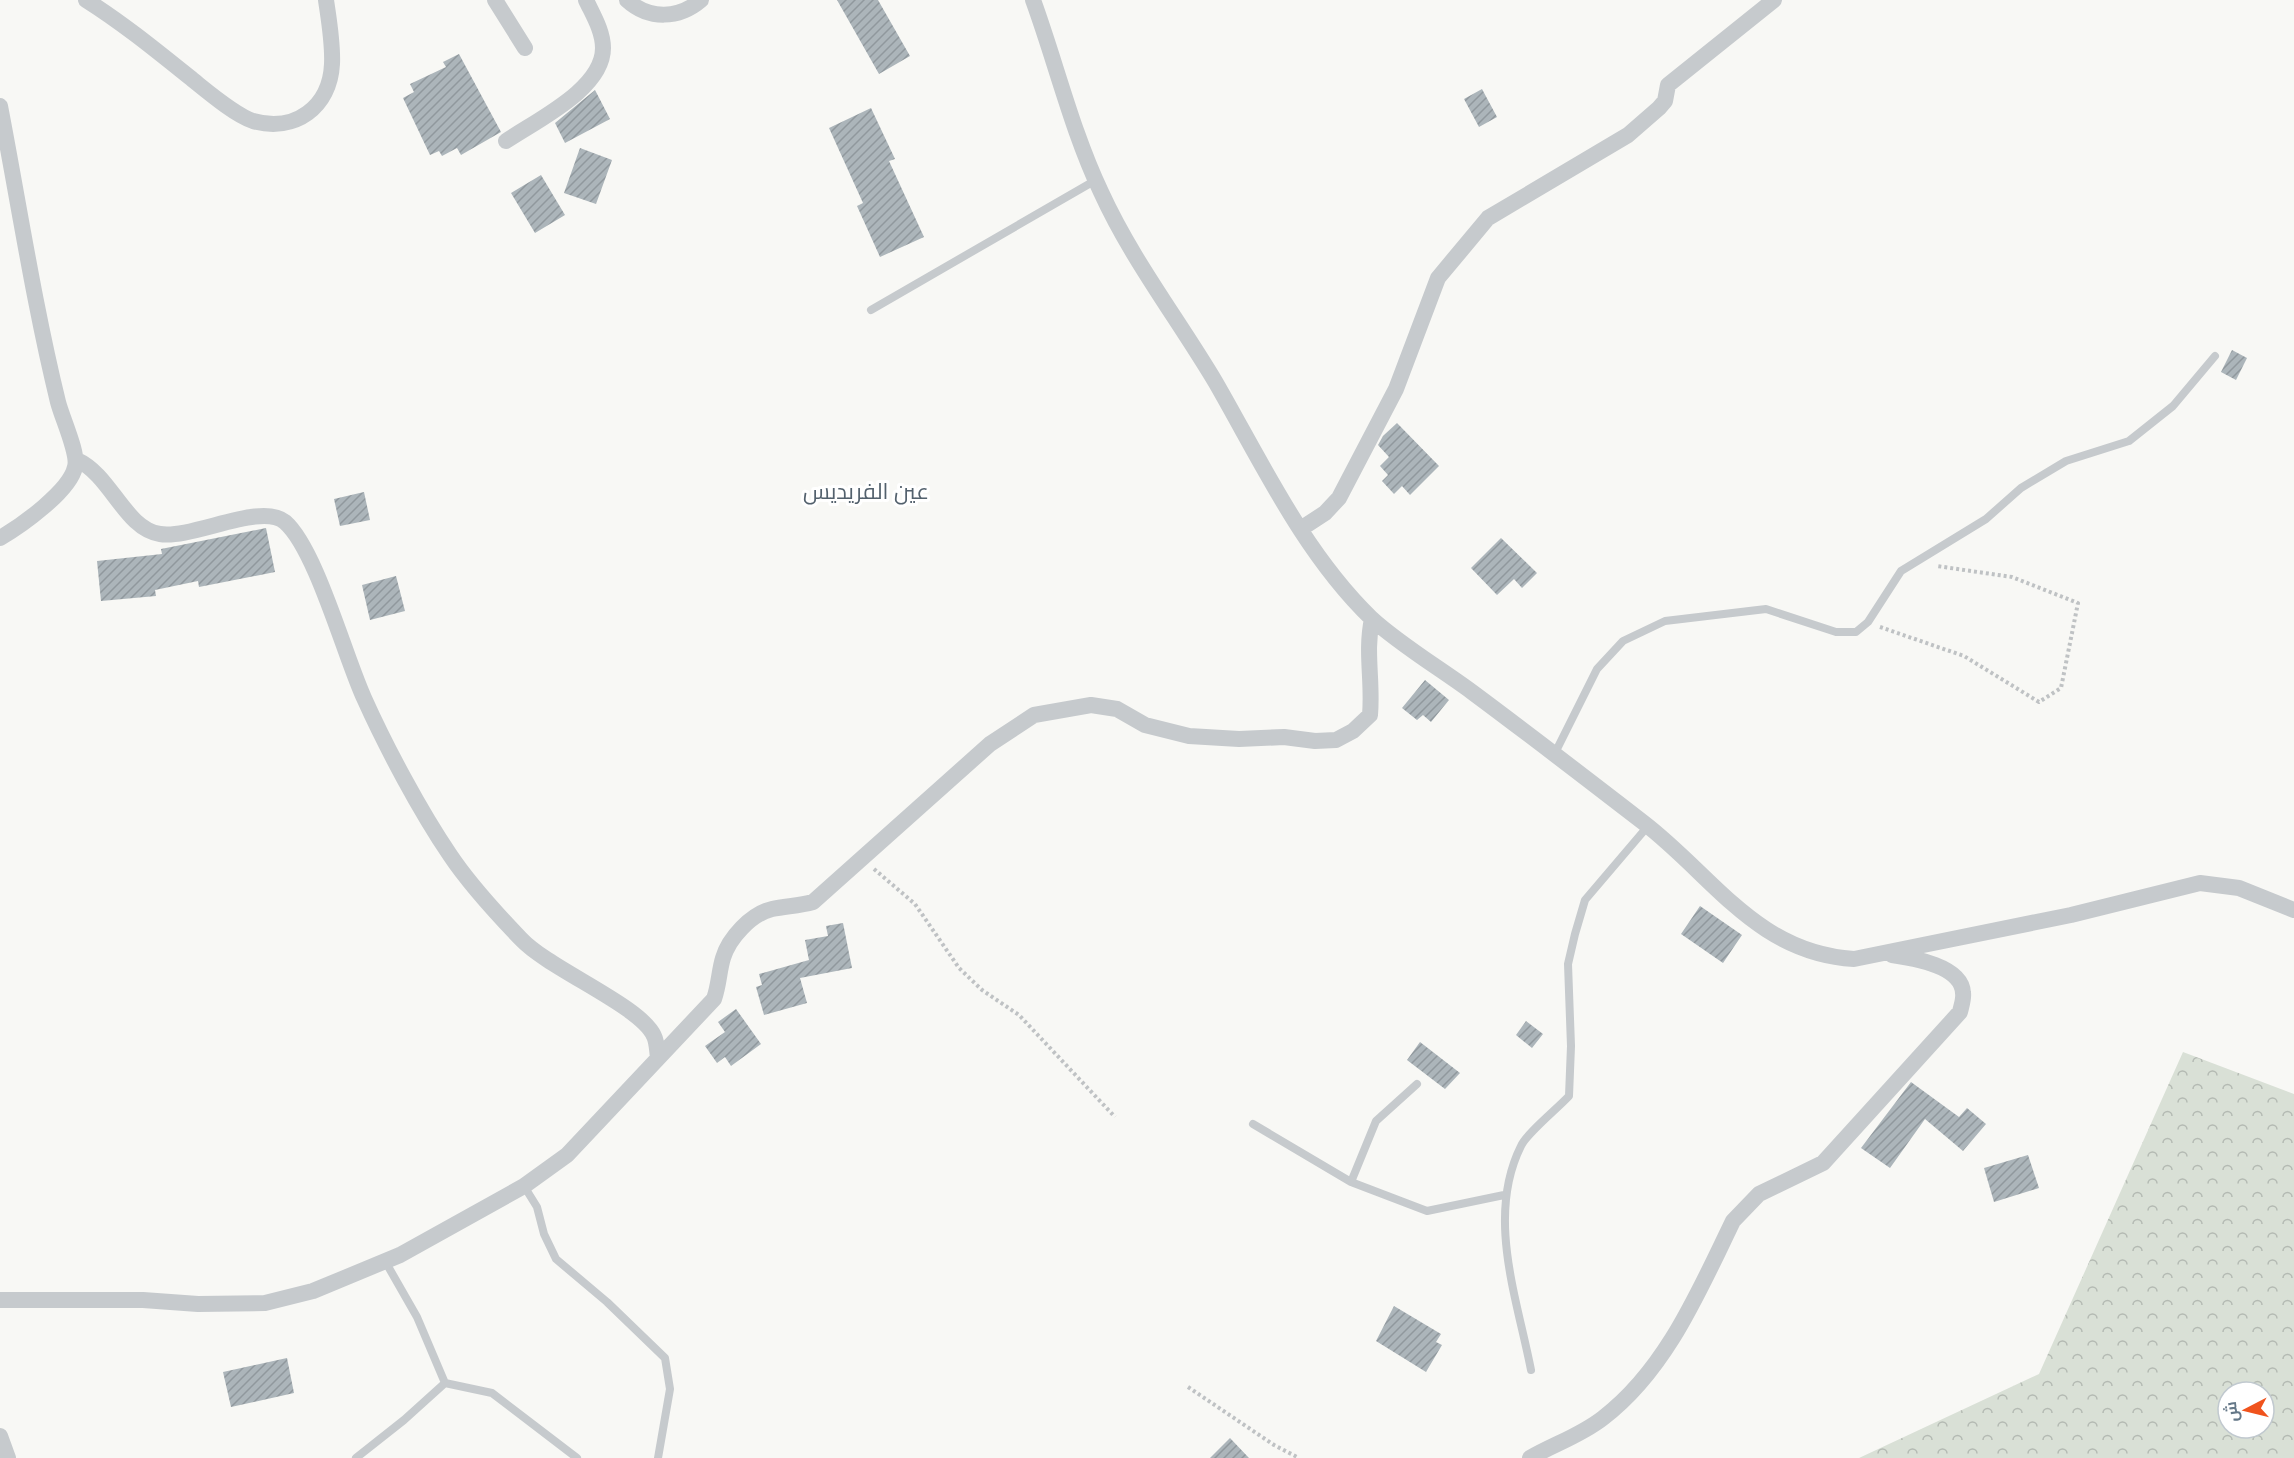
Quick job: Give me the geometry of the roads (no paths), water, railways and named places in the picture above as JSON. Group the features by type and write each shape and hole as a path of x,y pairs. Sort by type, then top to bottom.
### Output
{"street":[{"path":"86,0 123,24 215,97 252,121 273,123 290,123 308,115 318,106 327,87 332,65 326,0"},
{"path":"495,0 525,48"},
{"path":"506,141 582,90 595,76 603,47 601,35 586,0"},
{"path":"627,0 635,7 655,15 684,11 701,0"},
{"path":"1033,0 1096,180 1134,257 1215,382 1256,456 1323,560 1372,619 1556,753 1648,826 1737,909 1792,945 1827,957 1854,959 2071,915 2200,884 2239,888 2294,910"},
{"path":"1302,528 1325,513 1339,498 1396,389 1438,278 1474,232 1488,218 1628,135 1665,101 1668,85 1774,0"},
{"path":"0,106 5,165 44,343 64,424 76,460 70,479 20,527 0,538"},
{"path":"76,460 98,475 138,524 160,534 187,533 267,515 285,522 310,561 364,698 449,855 489,906 525,943 568,975 609,997 654,1034 658,1058"},
{"path":"0,1300 265,1303 313,1291 385,1261 524,1186 567,1155 714,999 720,982 723,958 734,936 750,921 770,909 792,908 813,902 990,744 1034,715 1091,705 1117,710 1145,725 1189,736 1239,740 1284,737 1336,740 1353,731 1370,715 1372,695 1368,670 1368,641 1372,619"},
{"path":"1530,1458 1568,1441 1602,1419 1629,1395 1657,1361 1688,1311 1733,1221 1743,1209 1759,1194 1822,1163 1960,1012 1964,992 1956,977 1926,960 1886,954"},
{"path":"0,1436 8,1458"}],"lane":[{"path":"871,310 1096,180"},
{"path":"1556,753 1597,669 1623,641 1665,621 1766,609 1836,632 1856,632 1868,622 1901,571 1986,519 2021,488 2066,461 2128,441 2173,406 2215,356"},
{"path":"1532,1370 1508,1264 1504,1195 1521,1144 1569,1096 1568,964 1585,900 1648,826"},
{"path":"1351,1182 1376,1121 1417,1084"},
{"path":"1253,1124 1351,1182 1426,1211 1504,1195"},
{"path":"524,1186 537,1207 544,1234 556,1259 608,1302 665,1358 670,1389 658,1458"},
{"path":"385,1261 417,1317 445,1383"},
{"path":"356,1458 404,1420 445,1383"},
{"path":"445,1383 492,1393 577,1458"}],"district":[{"name":"عين الفريديس","path":"866,492"}]}
